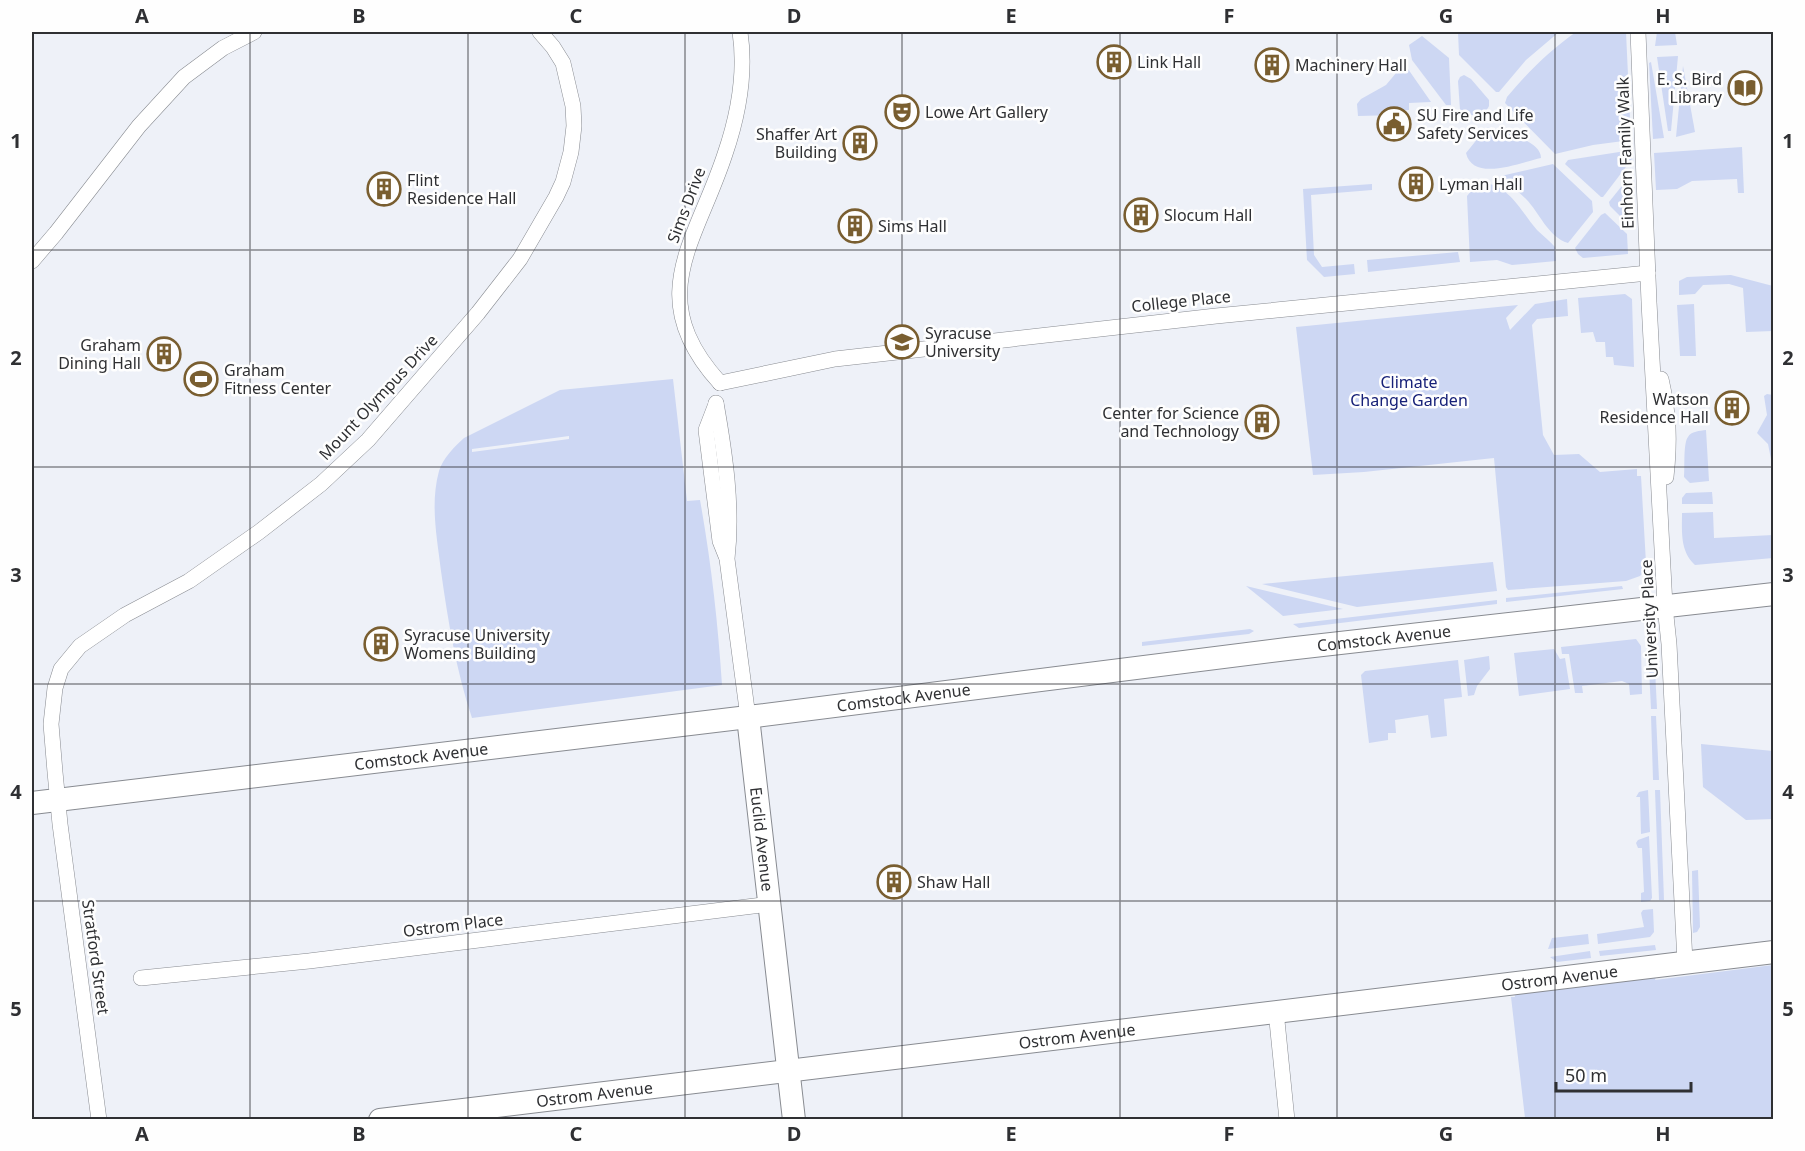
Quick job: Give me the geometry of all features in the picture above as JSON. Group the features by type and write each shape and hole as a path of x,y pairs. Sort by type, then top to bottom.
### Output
{"street":[{"path":"32,261 139,126 184,77 223,48 254,32"},
{"name":"Mount Olympus Drive","path":"57,800 51,724 55,688 61,669 80,646 125,615 189,581 260,532 321,484 368,440 478,313 520,259 563,182 571,152 574,126 573,106 563,63 540,32"},
{"name":"Sims Drive","path":"720,383 703,364 683,323 680,274 690,242 725,154 737,108 742,74 740,32"},
{"name":"Einhorn Family Walk","path":"1638,32 1648,273"},
{"name":"College Place","path":"720,383 835,358 1185,319 1648,273"},
{"name":"University Place","path":"1648,273 1665,606 1670,644 1685,962"},
{"name":"Euclid Avenue","path":"720,383 716,403 724,445 730,533 727,559 748,717 794,1119"},
{"name":"Comstock Avenue","path":"32,803 748,717 1086,673 1773,594"},
{"name":"Stratford Street","path":"57,800 99,1119"},
{"name":"Ostrom Place","path":"141,978 309,961 770,904"},
{"name":"Ostrom Avenue","path":"380,1119 1773,952"},
{"path":"1276,1011 1287,1119"}],"green space":[{"path":"1458,32 1559,32 1526,60 1499,92 1496,92 1459,55"},
{"path":"1576,32 1626,32 1631,140 1593,145 1555,154 1505,103 1507,97 1531,70"},
{"path":"1657,32 1675,32 1677,45 1655,46"},
{"path":"1422,36 1449,58 1451,105 1446,105 1412,60 1409,45"},
{"path":"1678,56 1671,131 1668,131 1657,57"},
{"path":"1651,62 1664,138 1653,139 1649,63"},
{"path":"1402,66 1408,69 1431,102 1409,103 1409,110 1397,111 1397,115 1358,116 1357,104 1361,99 1386,85"},
{"path":"1683,66 1695,132 1676,137"},
{"path":"1464,75 1471,79 1489,100 1489,106 1483,113 1472,115 1460,110 1458,81"},
{"path":"1487,127 1511,134 1535,146 1541,158 1499,168 1478,167 1470,162 1466,153"},
{"path":"1742,147 1744,193 1738,193 1737,179 1692,181 1677,189 1656,190 1654,153"},
{"path":"1632,150 1632,159 1603,197 1565,164 1568,160"},
{"path":"1553,164 1592,201 1593,212 1568,243 1555,235 1544,224 1531,204 1500,178"},
{"path":"1633,172 1635,227 1630,226 1610,206 1609,202"},
{"path":"1483,183 1500,188 1514,200 1537,230 1555,247 1556,261 1512,265 1497,260 1470,262 1467,196 1476,185"},
{"path":"1372,184 1372,190 1311,195 1314,255 1322,267 1354,264 1355,274 1324,277 1307,260 1303,189"},
{"path":"1605,213 1627,234 1628,254 1583,258 1575,248"},
{"path":"1458,252 1460,262 1368,272 1367,260"},
{"path":"1731,275 1773,286 1773,331 1746,332 1743,288 1729,284 1703,285 1695,294 1679,295 1679,281 1687,277"},
{"path":"1625,294 1632,299 1634,367 1614,365 1613,357 1606,357 1605,342 1596,342 1593,332 1581,333 1578,298"},
{"name":"Climate Change Garden","path":"1567,299 1568,316 1537,319 1532,325 1543,435 1554,455 1579,454 1600,472 1637,469 1637,476 1641,476 1646,563 1645,570 1640,576 1626,581 1508,590 1494,458 1313,475 1296,327 1518,305 1506,318 1510,330 1535,304"},
{"path":"1694,304 1696,356 1680,356 1677,305"},
{"path":"673,379 687,501 700,500 704,523 714,592 722,685 472,718 453,645 441,571 435,508 439,471 446,457 464,438 560,390","holes":["569,436 569,439 472,452 472,449"]},
{"path":"1773,395 1773,469 1768,444 1757,433 1767,415 1764,396"},
{"path":"1706,430 1709,481 1690,483 1684,477 1686,440 1691,434"},
{"path":"1712,492 1713,504 1682,504 1682,498 1686,493"},
{"path":"1713,512 1714,538 1773,535 1773,558 1695,565 1684,547 1682,513"},
{"path":"1493,562 1497,591 1357,607 1262,584"},
{"path":"1246,586 1343,609 1283,616"},
{"path":"1622,586 1623,589 1506,602 1506,598"},
{"path":"1497,600 1497,604 1299,628 1293,624"},
{"path":"1250,629 1254,631 1249,634 1142,646 1142,642"},
{"path":"1636,639 1641,646 1642,694 1630,695 1629,684 1622,681 1582,686 1583,693 1575,693 1569,654 1562,654 1561,647"},
{"path":"1554,649 1560,659 1565,658 1570,689 1519,696 1514,653"},
{"path":"1648,649 1654,649 1657,709 1651,709"},
{"path":"1489,656 1490,669 1477,686 1474,695 1468,696 1464,660"},
{"path":"1458,660 1462,697 1444,699 1447,736 1431,738 1428,715 1395,720 1396,733 1388,733 1388,740 1369,743 1361,675 1365,671"},
{"path":"1651,716 1656,716 1659,780 1653,780"},
{"path":"1701,744 1773,751 1773,819 1746,820 1703,787"},
{"path":"1648,790 1650,832 1641,834 1640,797 1636,797 1639,792"},
{"path":"1655,790 1660,790 1664,900 1659,900"},
{"path":"1649,836 1652,898 1650,901 1641,902 1641,893 1644,892 1642,848 1638,848 1636,843"},
{"path":"1698,870 1700,927 1697,932 1693,933 1692,871"},
{"path":"1653,909 1654,932 1650,937 1598,944 1597,934 1644,927 1641,913 1643,910"},
{"path":"1588,934 1589,944 1548,949 1552,938"},
{"path":"1655,945 1656,950 1600,956 1599,951"},
{"path":"1590,951 1591,958 1557,962 1550,957"},
{"path":"1773,965 1773,1119 1520,1119 1525,1118 1511,997 1515,997 1514,992 1656,977 1655,980"}],"place":[{"name":"Link Hall","path":"1114,62"},
{"name":"Machinery Hall","path":"1272,65"},
{"name":"E. S. Bird Library","path":"1745,88"},
{"name":"Lowe Art Gallery","path":"902,112"},
{"name":"SU Fire and Life Safety Services","path":"1394,124"},
{"name":"Shaffer Art Building","path":"860,143"},
{"name":"Lyman Hall","path":"1416,184"},
{"name":"Flint Residence Hall","path":"384,189"},
{"name":"Slocum Hall","path":"1141,215"},
{"name":"Sims Hall","path":"855,226"},
{"name":"Syracuse University","path":"902,342"},
{"name":"Graham Dining Hall","path":"164,354"},
{"name":"Graham Fitness Center","path":"201,379"},
{"name":"Watson Residence Hall","path":"1732,408"},
{"name":"Center for Science and Technology","path":"1262,422"},
{"name":"Syracuse University Womens Building","path":"381,644"},
{"name":"Shaw Hall","path":"894,882"}]}
